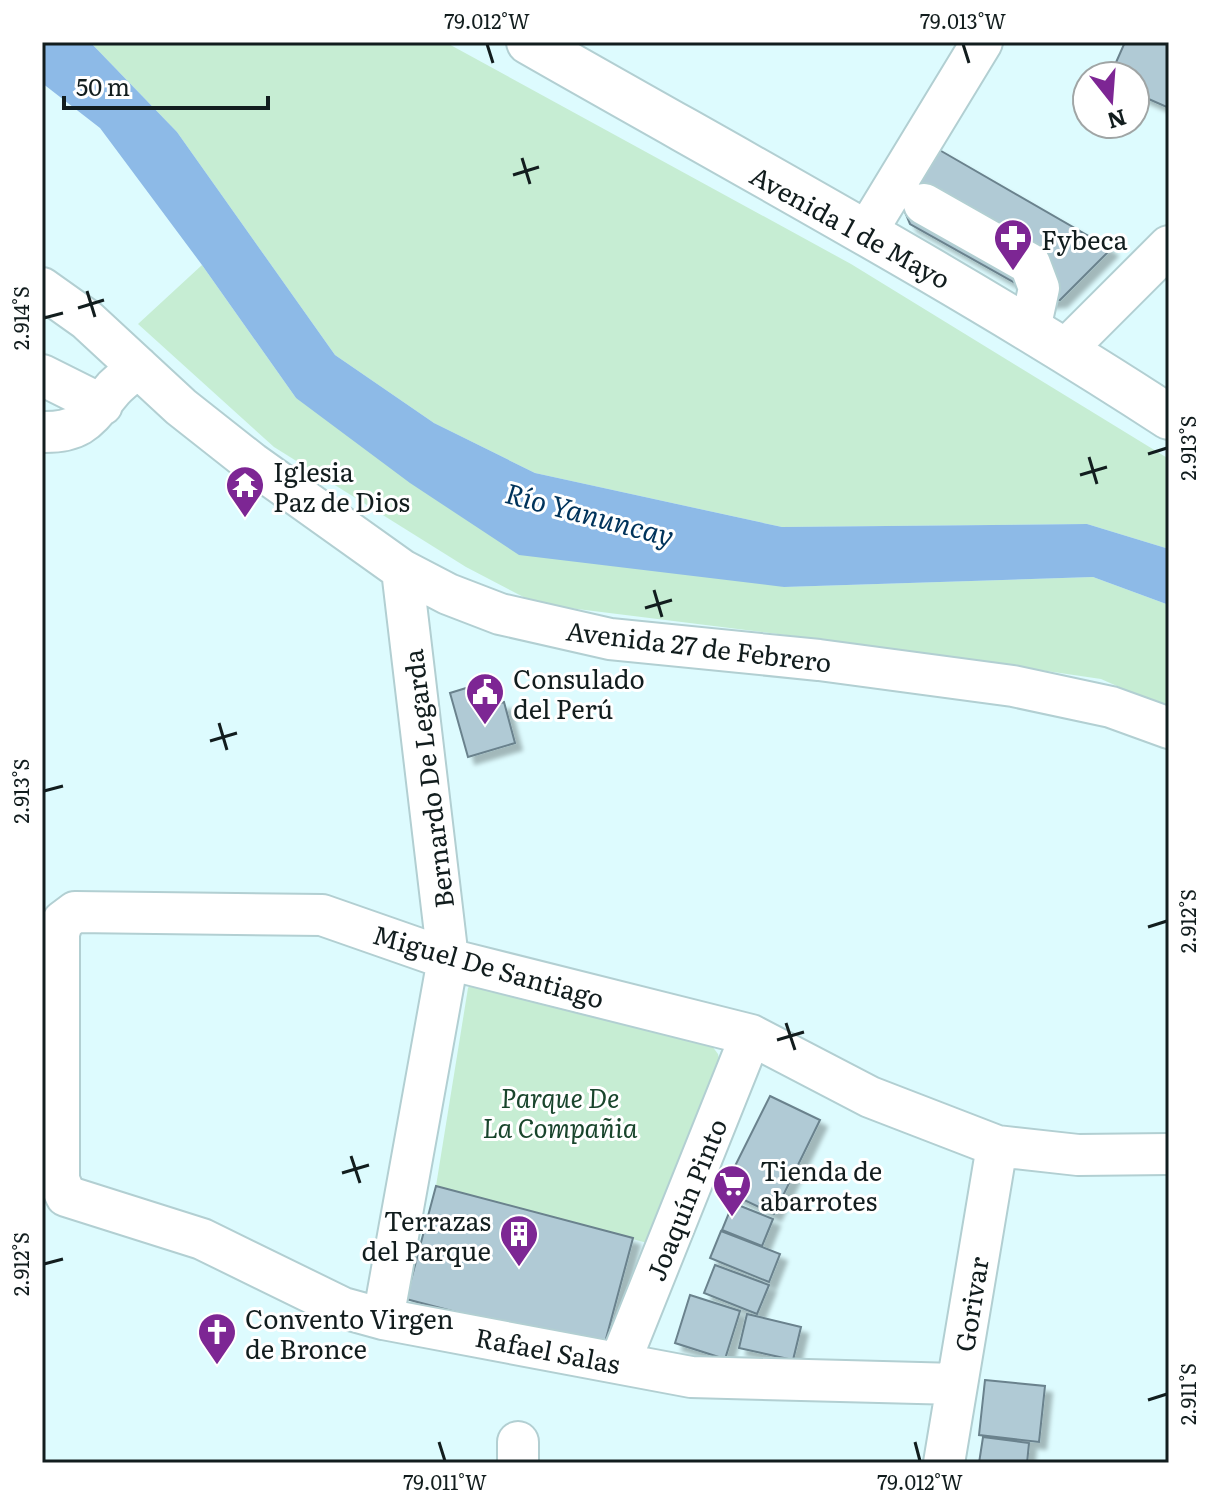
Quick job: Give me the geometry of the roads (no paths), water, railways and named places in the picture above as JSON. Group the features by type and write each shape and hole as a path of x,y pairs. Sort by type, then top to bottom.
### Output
{"main road":[{"name":"Avenida 1 de Mayo","path":"529,42 728,157 867,231 1048,339 1169,417"}],"street":[{"path":"867,231 982,42"},
{"path":"924,204 1030,264 1039,288 1048,339 1169,246"},
{"name":"Avenida 27 de Febrero","path":"42,288 87,320 181,407 252,463 402,570 448,594 500,614 610,639 819,660 1013,686 1111,707 1169,728"},
{"path":"42,432 71,430 83,425 115,386 138,367"},
{"path":"42,375 102,405"},
{"name":"Bernardo De Legarda","path":"383,1319 448,959 402,570"},
{"name":"Miguel De Santiago","path":"66,1196 59,1180 59,933 63,921 75,912 322,915 448,959 751,1035 870,1097 997,1146 1078,1155 1169,1154"},
{"name":"Joaquín Pinto","path":"620,1362 751,1035"},
{"name":"Gorivar","path":"944,1463 997,1146"},
{"name":"Rafael Salas","path":"66,1196 202,1239 343,1308 383,1319 691,1377 957,1384"}],"water":[{"name":"Río Yanuncay","path":"42,42 90,42 177,132 335,355 434,423 535,473 782,527 1087,524 1169,549 1169,605 1093,577 784,587 519,555 410,483 296,398 100,128 42,83"}],"place":[{"name":"Fybeca","path":"1013,272"},
{"name":"Iglesia Paz de Dios","path":"245,519"},
{"name":"Consulado del Perú","path":"485,726"},
{"name":"Tienda de abarrotes","path":"732,1218"},
{"name":"Terrazas del Parque","path":"519,1268"},
{"name":"Convento Virgen de Bronce","path":"217,1366"}],"park label":[{"name":"Parque De La Compañia","path":"560,1111"}]}
